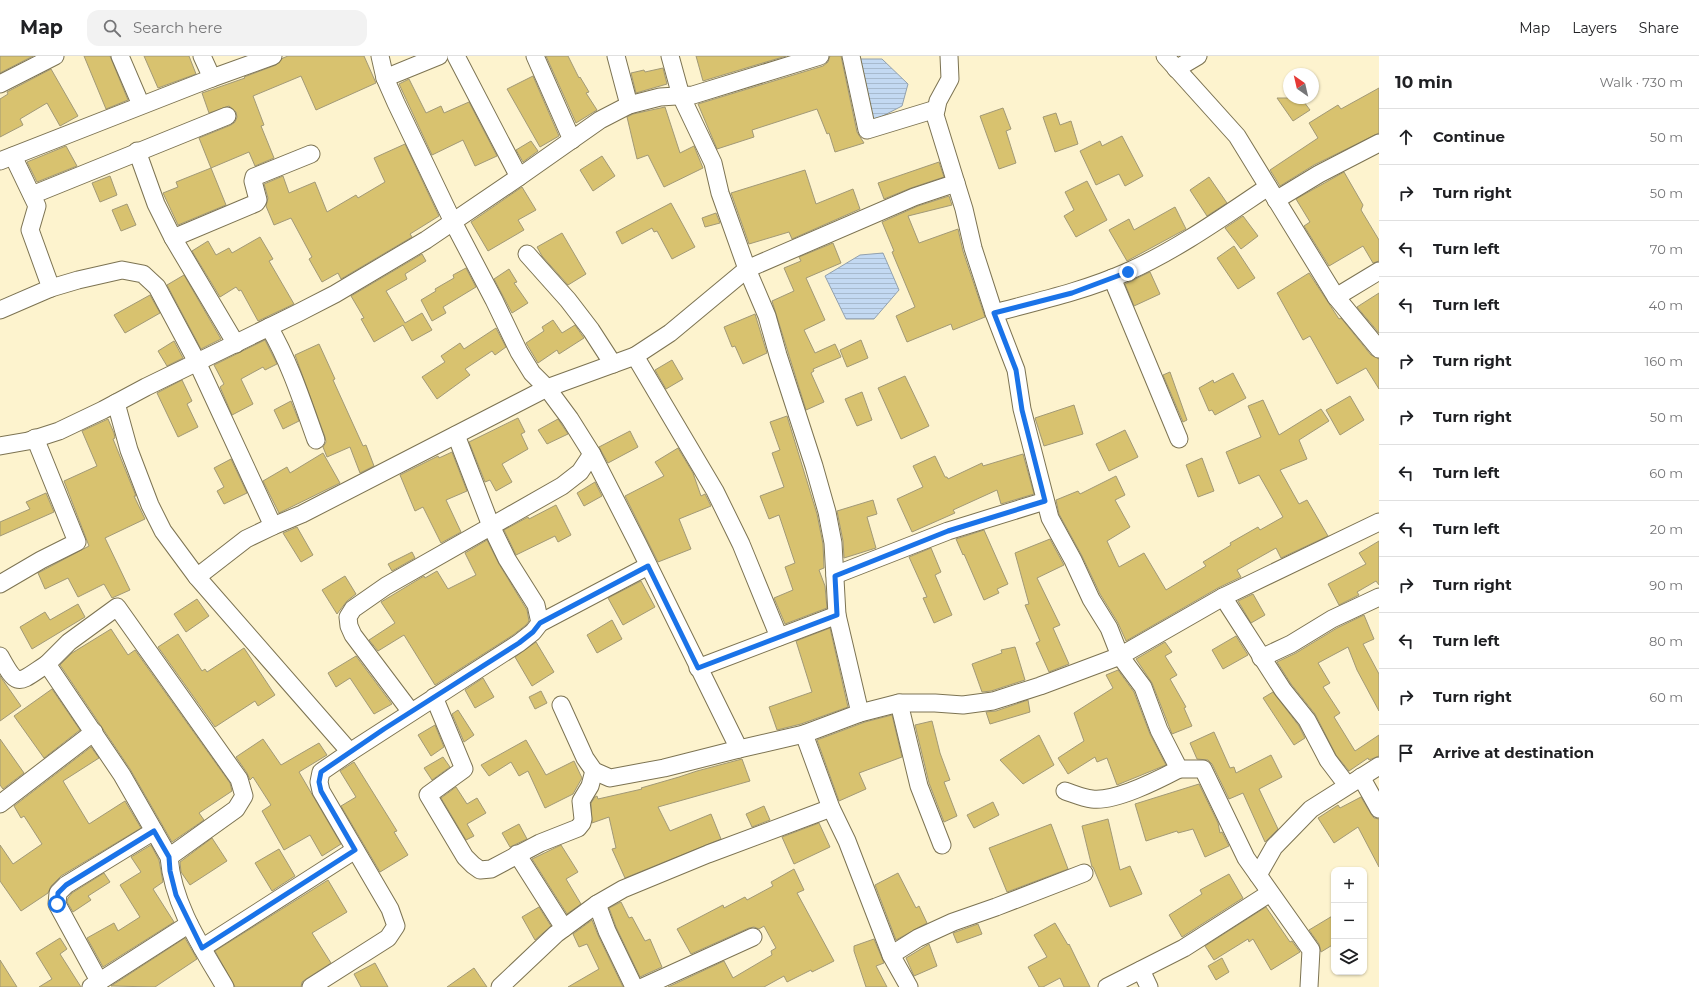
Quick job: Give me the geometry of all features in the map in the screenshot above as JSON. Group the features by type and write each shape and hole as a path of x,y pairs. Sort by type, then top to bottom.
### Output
{"street":[{"path":"0,84 24,63 55,56"},
{"path":"120,56 141,105"},
{"path":"202,56 212,78"},
{"path":"51,288 30,230 31,223 36,214 37,206 32,195 7,158 141,105 273,56"},
{"path":"380,56 385,78 453,222 519,352 532,373 547,388 570,419 592,454 739,749"},
{"path":"385,78 439,56"},
{"path":"456,56 519,178"},
{"path":"535,56 572,140"},
{"path":"616,56 629,105"},
{"path":"670,56 682,96 713,163 720,193 747,269 767,316 778,356 816,472 827,512 833,543 837,615 860,713"},
{"path":"0,446 59,431 335,294 453,222 519,178 600,120 629,105 660,97 693,95 820,56"},
{"path":"851,56 867,130 936,110"},
{"path":"948,56 950,79 938,101 935,115 964,209 973,248 994,313 1016,370 1022,410 1050,518 1073,560 1090,599 1109,628 1120,656 1143,687 1159,730 1179,769"},
{"path":"1165,56 1236,136 1336,297 1379,349"},
{"path":"1176,69 1198,56"},
{"path":"32,195 137,151 227,116"},
{"path":"994,313 1072,293 1128,272 1272,194 1319,174 1379,143"},
{"path":"137,151 156,204 173,238 236,344"},
{"path":"173,238 256,203 258,200 253,181 254,178 311,154"},
{"path":"197,576 246,539 302,514 547,388 635,356 670,333 747,269 914,197 956,183"},
{"path":"527,254 568,300 591,330 613,364"},
{"path":"0,310 51,288 122,270 142,274 157,287 197,362 273,526"},
{"path":"1336,297 1379,271"},
{"path":"1112,278 1179,439"},
{"path":"269,327 279,344 294,377 316,440"},
{"path":"635,356 715,491 741,544 779,637"},
{"path":"116,403 129,450 150,505 163,531 197,576 350,752"},
{"path":"456,435 491,526 507,559 536,605 540,623"},
{"path":"0,584 41,560 78,542 35,438"},
{"path":"411,712 353,635 349,626 348,617 353,609 386,586 562,486 580,472 592,454"},
{"path":"835,576 948,531 1045,501"},
{"path":"561,705 585,758 594,772 610,778 664,768 804,734 860,713 899,703 963,705 993,702 1120,656 1223,597 1379,522"},
{"path":"311,987 388,938 396,926 390,909 321,791 319,782 321,772 519,643 533,632 540,623 648,566"},
{"path":"1223,597 1261,658 1283,690 1307,720 1328,760 1354,781 1379,809"},
{"path":"1261,658 1291,644 1332,619 1379,598"},
{"path":"0,656 10,675 15,680 23,680 47,664 69,642 117,607 239,780 244,796 236,809 169,857"},
{"path":"698,668 837,615"},
{"path":"47,664 122,775 169,857 170,871 176,895 189,924 225,987"},
{"path":"434,697 464,770 428,795 465,857 480,870 491,869 540,843 578,828 582,823 581,801 590,786 594,772"},
{"path":"899,703 919,786 942,845"},
{"path":"0,804 94,732"},
{"path":"804,734 830,808 846,842 891,955 909,987"},
{"path":"1258,875 1274,847 1311,809 1379,766"},
{"path":"1065,791 1093,799 1119,795 1155,781 1179,769 1203,769 1246,858 1311,950 1309,987"},
{"path":"500,987 564,928 597,904 623,889 658,874 830,808"},
{"path":"154,831 66,885 58,893 57,904 95,984 189,924"},
{"path":"202,948 355,850"},
{"path":"517,854 564,928"},
{"path":"891,955 918,938 953,922 996,908 1084,873"},
{"path":"1107,987 1184,948 1270,893"},
{"path":"597,904 607,931 634,987"},
{"path":"643,987 753,937"},
{"path":"1141,970 1149,987"}],"water":[{"path":"854,59 882,59 908,84 902,106 871,122"},
{"path":"883,253 899,290 874,319 846,319 825,276 860,255"}],"building":[{"path":"0,56 33,56 0,73"},
{"path":"84,56 110,56 128,100 106,109"},
{"path":"144,56 189,56 196,74 158,88"},
{"path":"288,56 364,56 376,83 316,110 301,76 253,96 264,125 261,126 274,158 255,166 249,152 211,168 199,138 231,125 235,122 237,117 236,112 229,106 209,113 202,93 276,65 283,58"},
{"path":"546,56 568,56 579,78 580,77 589,92 586,93 597,110 576,123"},
{"path":"696,56 786,56 703,81"},
{"path":"830,56 841,56 857,132 864,143 835,152 829,133 827,134 817,109 752,130 754,137 717,149 698,104 823,66 828,62"},
{"path":"663,68 667,84 636,93 631,73"},
{"path":"51,69 78,116 60,126 47,103 20,119 23,125 0,137 0,99 8,94 7,92"},
{"path":"533,76 559,136 540,147 507,89"},
{"path":"409,79 426,113 441,106 444,113 469,102 497,156 475,166 463,140 432,155 399,84"},
{"path":"1379,88 1379,133 1314,165 1280,186 1270,170 1318,138 1309,123 1338,105 1341,109"},
{"path":"1277,98 1283,98 1283,104 1306,104 1310,110 1293,121"},
{"path":"665,107 680,153 694,146 703,168 664,187 648,155 637,159 627,117 633,114"},
{"path":"1003,108 1011,129 1006,131 1016,163 999,169 980,116"},
{"path":"1056,113 1060,125 1071,121 1078,144 1055,152 1043,117"},
{"path":"1122,136 1143,176 1125,186 1119,174 1096,185 1080,151 1100,141 1102,146"},
{"path":"531,141 538,151 523,162 516,150"},
{"path":"405,144 439,216 410,234 412,237 341,279 338,273 322,282 309,259 312,257 291,218 274,225 266,206 268,198 264,184 283,176 289,193 315,182 327,212 356,195 358,198 385,182 374,158"},
{"path":"66,146 77,166 37,182 27,162"},
{"path":"602,156 615,176 593,191 580,170"},
{"path":"939,162 944,177 884,199 878,183"},
{"path":"211,168 226,205 178,225 163,193 178,187 176,182"},
{"path":"805,170 816,204 853,189 860,209 792,239 789,232 749,244 731,193"},
{"path":"1344,172 1363,205 1361,210 1379,240 1379,261 1373,263 1363,246 1329,266 1304,226 1310,222 1296,199"},
{"path":"110,176 117,195 100,202 92,183"},
{"path":"1209,177 1227,203 1207,216 1190,190"},
{"path":"1087,181 1107,220 1076,237 1064,216 1074,210 1065,192"},
{"path":"522,187 536,210 518,220 524,230 488,251 471,222"},
{"path":"949,196 952,205 908,216 919,243 958,229 963,251 985,317 953,330 951,324 907,342 896,316 915,307 892,252 894,251 882,222 918,206"},
{"path":"671,203 695,247 672,259 657,231 654,232 652,228 622,244 616,232"},
{"path":"127,204 136,225 121,231 112,210"},
{"path":"1175,207 1186,229 1127,261 1109,230 1129,219 1134,230"},
{"path":"716,213 720,223 705,227 702,218"},
{"path":"1243,216 1258,236 1241,249 1225,228"},
{"path":"562,233 586,274 568,285 542,256 537,247"},
{"path":"260,237 273,259 269,261 294,304 258,321 241,290 239,291 236,287 220,297 192,251 208,241 216,255 229,248 232,253"},
{"path":"833,243 841,263 806,278 825,320 804,330 815,353 835,344 841,357 813,369 814,371 811,373 824,402 806,410 772,301 794,291 784,268 801,261 799,257"},
{"path":"1234,246 1255,278 1238,289 1217,258"},
{"path":"422,254 426,261 405,274 407,279 386,291 405,323 422,313 432,330 412,341 403,325 374,342 361,319 364,318 351,296"},
{"path":"466,268 476,287 443,307 446,313 432,321 421,300 436,291 435,289 454,278 453,275"},
{"path":"509,269 517,282 514,283 528,303 512,313 494,279"},
{"path":"1150,272 1160,294 1134,306 1125,284"},
{"path":"1309,273 1339,319 1341,318 1371,355 1379,359 1379,389 1366,368 1337,384 1310,336 1303,340 1277,293"},
{"path":"184,275 221,339 201,349 167,285"},
{"path":"1379,293 1379,333 1357,307"},
{"path":"150,295 160,313 125,333 114,315"},
{"path":"755,314 767,353 743,364 735,346 732,347 724,327"},
{"path":"553,320 562,333 575,325 584,338 559,354 557,350 538,363 526,343 544,331 542,327"},
{"path":"496,328 506,347 495,355 492,351 465,369 470,375 437,399 422,377 445,362 441,356 460,343 464,349"},
{"path":"265,340 277,364 265,370 263,367 241,379 253,404 232,415 220,387 224,384 214,365"},
{"path":"861,340 868,358 847,367 840,350"},
{"path":"174,341 183,358 167,366 158,351"},
{"path":"319,344 335,379 333,380 363,446 366,445 374,466 360,473 350,447 327,457 323,447 326,442 325,437 295,355"},
{"path":"672,360 683,379 666,389 655,370"},
{"path":"1170,372 1187,420 1183,422 1163,375"},
{"path":"1233,373 1246,398 1215,415 1212,410 1209,411 1199,388 1213,380 1214,383"},
{"path":"905,376 929,426 901,439 878,388"},
{"path":"182,380 192,401 187,404 198,427 178,437 157,393"},
{"path":"862,392 872,420 857,426 845,399"},
{"path":"1350,396 1364,420 1340,435 1326,410"},
{"path":"1263,400 1279,435 1321,409 1329,421 1299,440 1307,459 1280,470 1299,504 1307,500 1328,536 1281,558 1276,548 1237,570 1241,577 1218,588 1126,641 1118,623 1100,594 1082,556 1059,514 1056,500 1078,491 1080,494 1116,476 1125,495 1115,500 1130,527 1107,541 1119,567 1144,553 1166,590 1206,566 1203,562 1231,545 1230,543 1258,527 1260,530 1283,517 1259,475 1239,484 1226,452 1261,437 1248,406"},
{"path":"291,401 299,421 283,429 274,410"},
{"path":"1074,405 1083,434 1044,446 1035,418"},
{"path":"787,416 817,514 823,544 824,568 819,570 825,586 827,608 785,624 774,598 793,590 785,567 795,563 779,515 769,519 760,496 784,487 772,453 780,450 770,422"},
{"path":"518,418 525,432 521,434 528,449 502,464 512,482 496,491 490,480 485,482 469,442"},
{"path":"108,419 114,433 115,438 113,439 136,496 134,496 145,519 105,538 130,590 112,598 104,584 78,597 68,578 45,589 38,573 89,546 64,481 97,466 82,431"},
{"path":"558,419 568,434 547,444 538,430"},
{"path":"1125,430 1138,457 1109,471 1096,444"},
{"path":"630,431 638,447 608,463 599,447"},
{"path":"678,448 693,473 701,496 705,494 711,506 679,519 691,549 658,562 625,496 664,476 655,462"},
{"path":"452,452 467,491 446,500 461,532 441,543 423,507 415,511 400,475 438,456 439,458"},
{"path":"323,453 340,483 279,513 263,481 287,467 290,473"},
{"path":"1023,454 1034,494 1001,504 997,490 953,510 955,513 912,532 897,499 923,487 913,466 935,456 945,477 948,479 982,463 983,466"},
{"path":"1202,458 1214,491 1198,497 1186,465"},
{"path":"231,459 247,493 224,504 217,491 224,487 214,468"},
{"path":"595,482 602,496 584,506 577,493"},
{"path":"46,493 54,512 0,536 0,522 30,509 26,502"},
{"path":"873,500 877,514 867,517 876,548 844,558 843,541 837,511"},
{"path":"556,505 571,535 558,542 555,536 516,555 504,530 528,517 529,519"},
{"path":"297,527 313,555 301,562 283,533"},
{"path":"984,530 1008,584 997,589 999,593 984,600 956,539"},
{"path":"1050,539 1064,565 1037,578 1060,625 1053,628 1069,664 1049,672 1036,643 1040,641 1025,605 1029,604 1015,553"},
{"path":"487,540 499,564 527,610 529,621 526,625 435,685 404,635 378,651 369,640 395,623 381,602 424,576 425,578 437,571 448,589 476,575 465,553"},
{"path":"1379,541 1379,585 1376,581 1357,592 1359,595 1339,605 1328,584 1366,564 1359,553"},
{"path":"931,548 941,572 935,575 952,615 934,623 923,598 927,597 909,557"},
{"path":"412,552 415,558 392,571 388,564"},
{"path":"345,576 356,594 347,601 337,614 322,590"},
{"path":"641,581 655,607 623,625 608,598"},
{"path":"1253,594 1265,615 1251,623 1238,601"},
{"path":"197,599 209,616 186,632 174,614"},
{"path":"78,604 85,617 32,649 20,627 45,612 50,620"},
{"path":"1364,615 1374,639 1363,644 1379,674 1379,711 1357,670 1348,647 1318,663 1330,683 1323,687 1340,713 1334,717 1355,751 1379,735 1379,756 1369,760 1368,758 1349,771 1336,755 1315,714 1291,684 1277,662 1296,653 1337,628"},
{"path":"612,620 622,639 597,653 587,635"},
{"path":"830,628 848,707 801,724 777,730 769,707 812,692 796,641"},
{"path":"111,629 128,655 135,650 230,783 232,791 199,813 204,820 172,842 130,769 60,665 72,653"},
{"path":"178,634 202,671 205,669 207,672 244,648 275,695 258,706 255,701 215,727 158,647"},
{"path":"1236,636 1248,655 1223,669 1212,650"},
{"path":"536,642 554,672 532,686 515,657"},
{"path":"1165,642 1172,652 1165,656 1177,675 1170,679 1186,707 1184,708 1192,726 1172,734 1152,683 1136,659"},
{"path":"1015,647 1025,680 991,691 982,692 972,664 1002,653 1001,650"},
{"path":"356,656 392,704 374,714 350,678 336,687 328,673"},
{"path":"1118,670 1134,692 1150,734 1166,765 1117,785 1107,758 1097,762 1095,757 1068,774 1058,758 1084,741 1074,713 1113,688 1106,675"},
{"path":"0,676 21,706 0,721"},
{"path":"483,678 494,697 475,708 465,690"},
{"path":"52,689 80,730 44,758 14,716"},
{"path":"541,691 547,703 535,709 529,697"},
{"path":"1273,692 1299,726 1305,738 1294,745 1263,698"},
{"path":"1028,700 1030,712 990,724 986,712 996,711"},
{"path":"458,710 474,735 464,742 452,714"},
{"path":"892,715 902,757 859,773 866,789 839,801 817,740 865,722"},
{"path":"932,721 940,753 950,780 944,782 957,816 944,822 929,783 915,725"},
{"path":"435,725 444,747 431,756 418,735"},
{"path":"1214,732 1230,768 1234,767 1236,773 1271,755 1282,777 1259,789 1278,829 1265,842 1243,793 1229,799 1212,764 1208,760 1197,759 1190,743"},
{"path":"1039,735 1054,765 1023,784 1000,760"},
{"path":"0,739 24,773 3,789 0,785"},
{"path":"263,739 281,765 319,743 327,755 299,772 341,844 322,856 310,835 284,850 262,811 271,805 253,777 250,780 236,757"},
{"path":"526,740 546,775 574,761 582,778 573,794 545,808 528,771 519,776 511,762 489,776 481,765"},
{"path":"91,747 99,758 63,781 89,824 125,801 141,828 61,876 51,886 48,893 21,911 0,881 0,845 13,864 42,844 24,816 21,818 14,806"},
{"path":"443,757 450,767 432,780 424,768"},
{"path":"742,759 750,781 658,807 670,831 711,814 721,839 625,878 612,849 616,848 609,817 592,823 591,803 595,797 597,796 598,799 642,789 641,788 697,771"},
{"path":"354,762 397,831 394,832 408,855 380,872 341,806 356,797 340,771"},
{"path":"1199,784 1218,823 1220,833 1222,832 1229,846 1205,857 1193,829 1178,833 1177,831 1146,841 1135,804"},
{"path":"456,787 467,804 477,798 486,813 467,824 474,836 466,840 441,798"},
{"path":"1361,797 1374,818 1379,819 1379,867 1358,827 1334,843 1318,818 1338,805 1340,808"},
{"path":"993,802 999,815 974,828 967,815"},
{"path":"764,806 770,820 752,827 746,814"},
{"path":"1108,819 1120,870 1130,866 1142,894 1110,907 1092,867 1082,826"},
{"path":"819,823 830,847 794,864 782,837"},
{"path":"519,824 527,839 510,847 502,833"},
{"path":"1051,824 1068,869 1007,892 989,848"},
{"path":"212,838 227,861 190,885 181,872 180,862"},
{"path":"151,845 159,860 163,882 153,889 174,922 103,967 87,938 114,923 118,931 140,917 120,885 141,872 131,857"},
{"path":"561,845 578,872 566,879 581,904 567,914 532,859"},
{"path":"279,849 295,876 272,891 255,863"},
{"path":"794,869 804,890 797,893 834,961 787,982 784,976 764,987 668,987 724,961 733,978 772,955 771,951 776,948 764,926 759,929 754,927 749,928 691,954 677,929 723,905 724,908 745,897 747,900 773,886 771,882"},
{"path":"104,873 110,882 88,896 91,900 73,912 67,902 68,898 72,893"},
{"path":"898,873 916,908 919,906 927,923 896,940 875,885"},
{"path":"1229,874 1243,898 1182,937 1169,915 1202,894 1200,890"},
{"path":"328,880 347,912 312,933 331,963 302,982 301,987 235,987 215,951"},
{"path":"621,902 629,918 632,917 645,941 650,939 662,967 640,977 616,927 609,908"},
{"path":"539,907 551,926 535,940 522,917"},
{"path":"1266,907 1290,942 1292,941 1300,952 1271,970 1253,939 1249,942 1248,939 1214,960 1205,946"},
{"path":"1331,917 1331,946 1321,952 1319,944 1309,930"},
{"path":"592,920 623,987 568,987 599,969 587,944 579,947 573,934"},
{"path":"1055,923 1068,945 1069,944 1090,987 1064,987 1060,978 1043,987 1039,987 1028,967 1047,957 1034,935"},
{"path":"978,924 982,934 957,943 953,933"},
{"path":"60,938 67,949 60,954 81,987 39,987 52,979 36,953"},
{"path":"185,938 197,959 155,987 111,986"},
{"path":"874,939 884,963 876,966 887,987 866,987 854,951 854,946"},
{"path":"929,944 937,966 914,976 906,958"},
{"path":"1222,958 1229,972 1216,980 1208,966"},
{"path":"0,960 17,987 0,987"},
{"path":"375,963 388,987 361,987 354,974"},
{"path":"474,968 487,987 447,987"}],"route":[{"path":"57,904 58,893 66,885 154,831 169,857 170,871 176,895 202,948 324,872 355,850 321,791 319,782 321,772 384,729 519,643 533,632 540,623 648,566 698,668 837,615 835,576 948,531 1045,501 1022,410 1016,370 994,313 1072,293 1128,272"}]}
